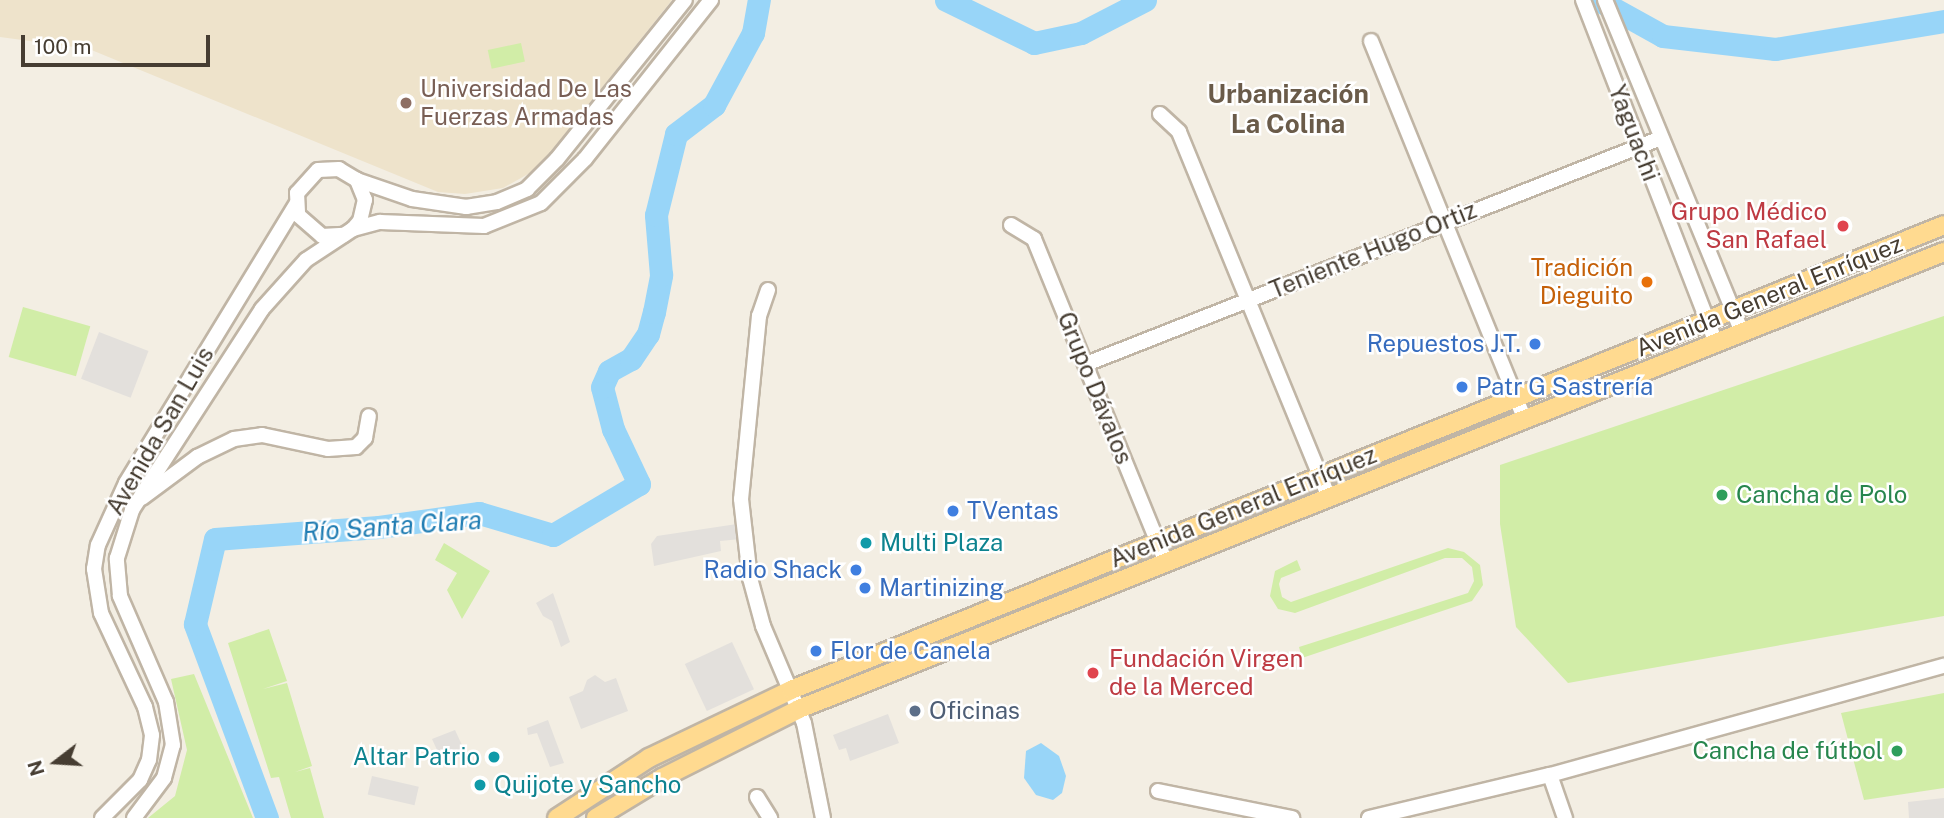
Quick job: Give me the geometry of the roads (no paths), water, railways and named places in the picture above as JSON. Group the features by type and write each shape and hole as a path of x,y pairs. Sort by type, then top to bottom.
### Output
{"main road":[{"name":"Avenida General Enríquez","path":"556,818 649,758 790,690 952,622 1321,478 1944,225"},
{"name":"Avenida General Enríquez","path":"603,816 767,724 799,709 1944,252"},
{"path":"952,622 962,643"},
{"path":"758,705 767,724"}],"street":[{"path":"357,180 365,211 349,232 312,232 298,215 296,204 302,183 318,170 339,169 357,180 412,199 466,207 497,202 527,189 557,159 685,0"},
{"name":"Avenida San Luis","path":"134,818 164,778 173,745 166,702 120,596 117,558 136,503 262,309 306,260 349,232 380,222 484,226 541,203 576,169 711,0"},
{"name":"Yaguachi","path":"1583,0 1716,344"},
{"name":"Yaguachi","path":"1605,0 1742,333"},
{"path":"1371,41 1524,418"},
{"path":"1160,114 1179,132 1329,498"},
{"name":"Teniente Hugo Ortiz","path":"1087,364 1661,138"},
{"name":"Avenida San Luis","path":"102,818 140,780 149,760 152,735 145,707 101,613 94,569 98,545 126,483 296,204"},
{"name":"Grupo Dávalos","path":"1011,225 1034,239 1166,563"},
{"path":"768,290 759,316 741,499 750,578 763,626 799,709 814,757 823,818"},
{"path":"136,503 197,457 234,439 262,435 328,449 356,447 365,438 369,416"},
{"path":"1369,818 1550,775 1944,666"},
{"path":"1550,775 1565,818"},
{"path":"1158,791 1292,818"},
{"path":"757,797 770,818"}],"water":[{"path":"1041,743 1059,756 1066,776 1062,793 1053,800 1036,795 1024,778 1026,751"}],"waterway":[{"name":"Río Santa Clara","path":"267,818 195,624 215,539 379,527 479,513 553,535 639,484 613,429 602,387 609,371 631,359 648,334 661,275 656,215 676,134 714,105 753,33 759,0"},
{"name":"Río Santa Clara","path":"946,0 1034,43 1081,33 1145,0"},
{"name":"Río Santa Clara","path":"1598,0 1663,36 1775,49 1944,21"}],"place":[{"name":"Universidad De Las Fuerzas Armadas","path":"406,103"},
{"name":"Grupo Médico San Rafael","path":"1843,226"},
{"name":"Tradición Dieguito","path":"1647,282"},
{"name":"Repuestos J.T.","path":"1535,344"},
{"name":"Patr G Sastrería","path":"1462,387"},
{"name":"Cancha de Polo","path":"1722,495"},
{"name":"TVentas","path":"953,511"},
{"name":"Multi Plaza","path":"866,543"},
{"name":"Radio Shack","path":"856,570"},
{"name":"Martinizing","path":"865,588"},
{"name":"Flor de Canela","path":"816,651"},
{"name":"Fundación Virgen de la Merced","path":"1093,673"},
{"name":"Oficinas","path":"915,711"},
{"name":"Cancha de fútbol","path":"1897,751"},
{"name":"Altar Patrio","path":"494,757"},
{"name":"Quijote y Sancho","path":"480,785"}],"district":[{"name":"Urbanización La Colina","path":"1288,109"}]}
